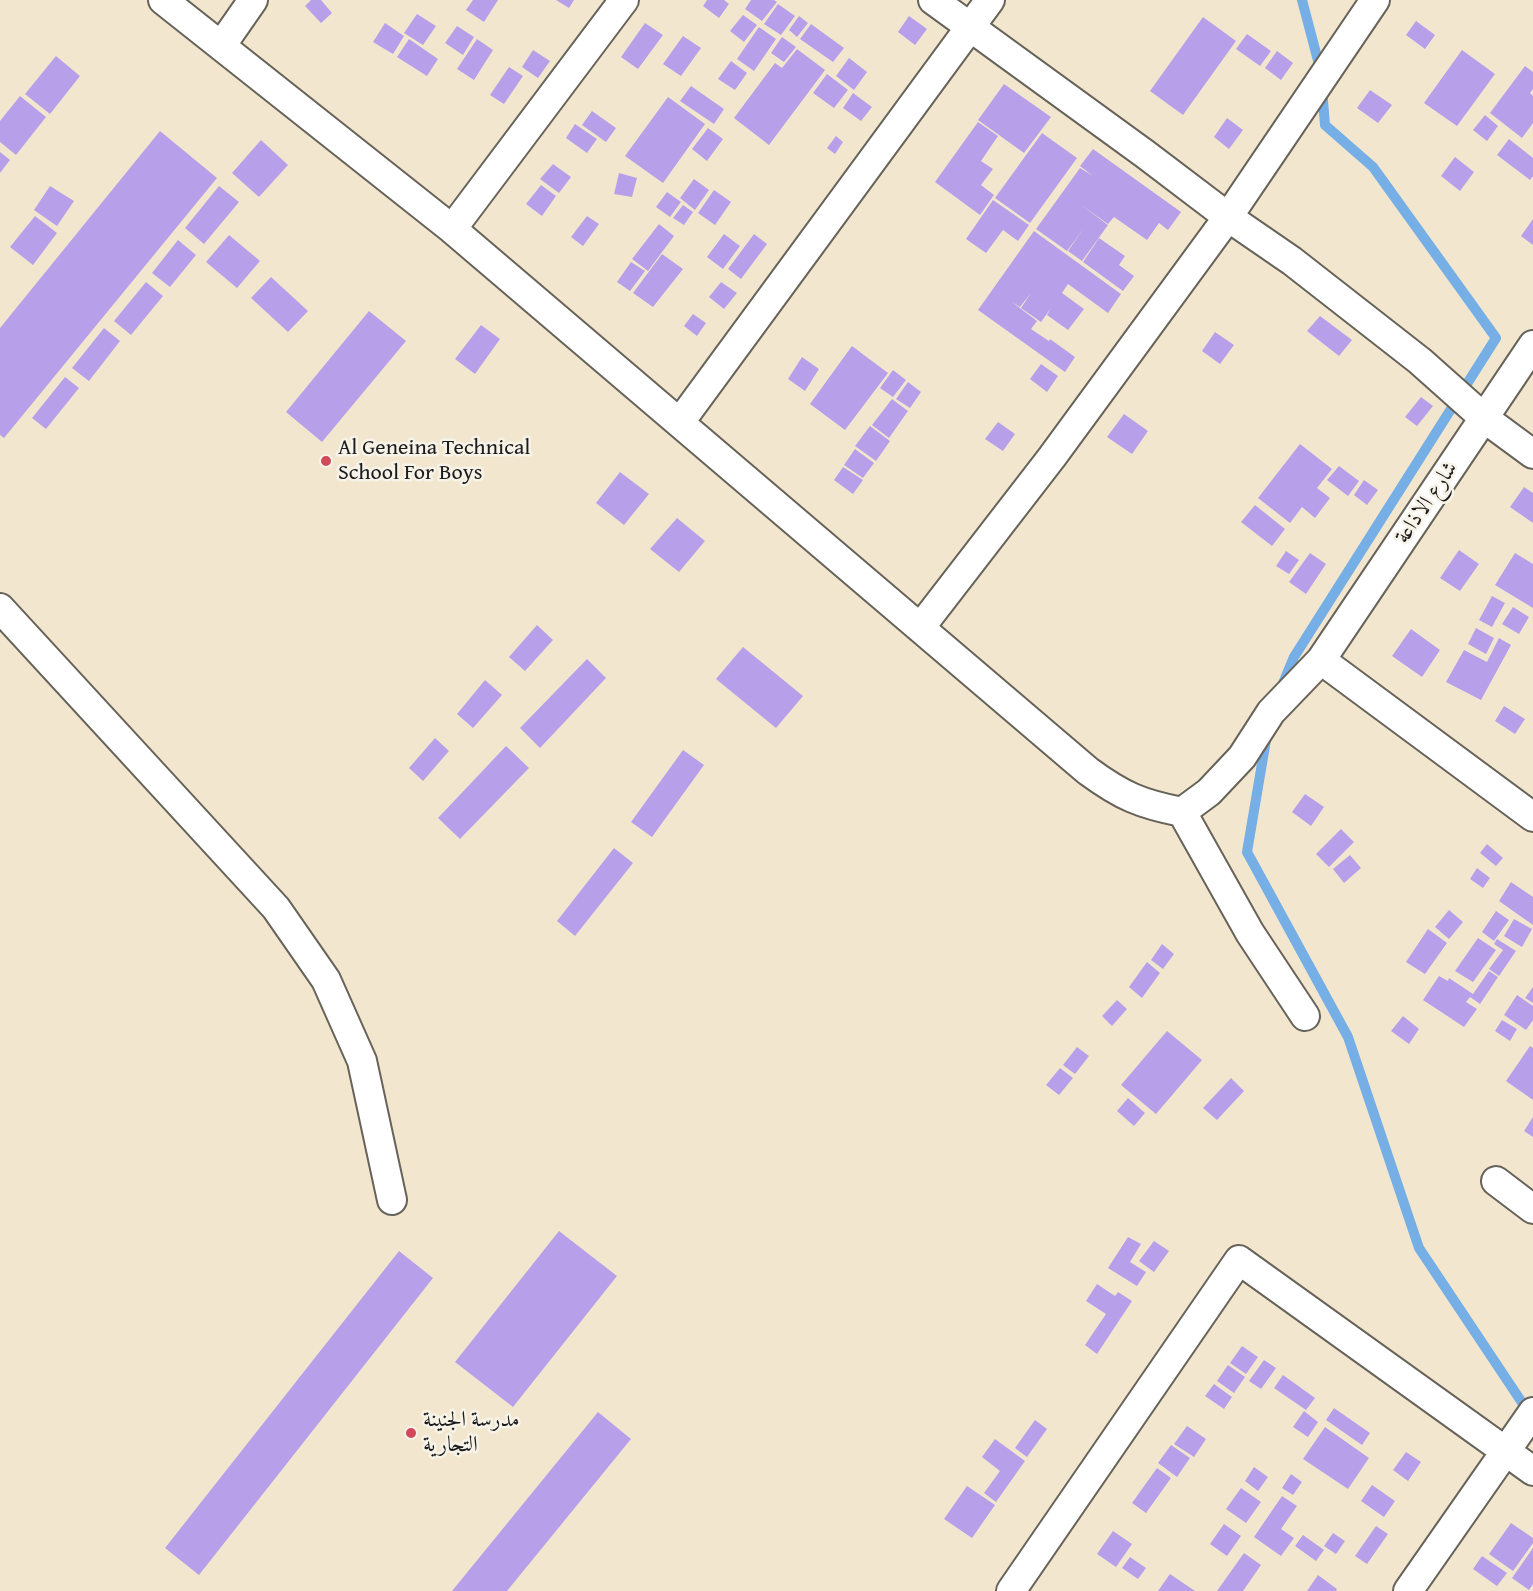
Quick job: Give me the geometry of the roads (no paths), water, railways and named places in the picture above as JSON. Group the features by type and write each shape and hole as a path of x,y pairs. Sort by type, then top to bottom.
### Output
{"street":[{"path":"163,0 452,229 1088,771 1114,790 1148,805 1182,812 1250,933 1305,1016"},
{"path":"221,46 253,0"},
{"path":"452,229 624,0"},
{"path":"933,0 1228,217 1292,261 1420,361 1484,418 1533,454"},
{"path":"680,422 990,0"},
{"path":"920,628 1052,457 1228,217 1375,0"},
{"name":"شارع الاذاعة","path":"1182,812 1209,792 1242,757 1271,712 1321,660 1533,345"},
{"path":"0,608 276,908 326,980 362,1062 392,1200"},
{"path":"1321,660 1533,817"},
{"path":"1496,1181 1533,1209"},
{"path":"1011,1591 1239,1260 1533,1471"},
{"path":"1408,1591 1533,1412"}],"waterway":[{"path":"1302,0 1321,72"},
{"path":"1281,688 1294,657 1496,338 1373,167 1325,125 1322,88"},
{"path":"1267,734 1247,852 1348,1037 1419,1248 1529,1413"}],"place":[{"name":"Al Geneina Technical School For Boys","path":"326,461"},
{"name":"مدرسة الجنينة التجارية","path":"411,1433"}]}
